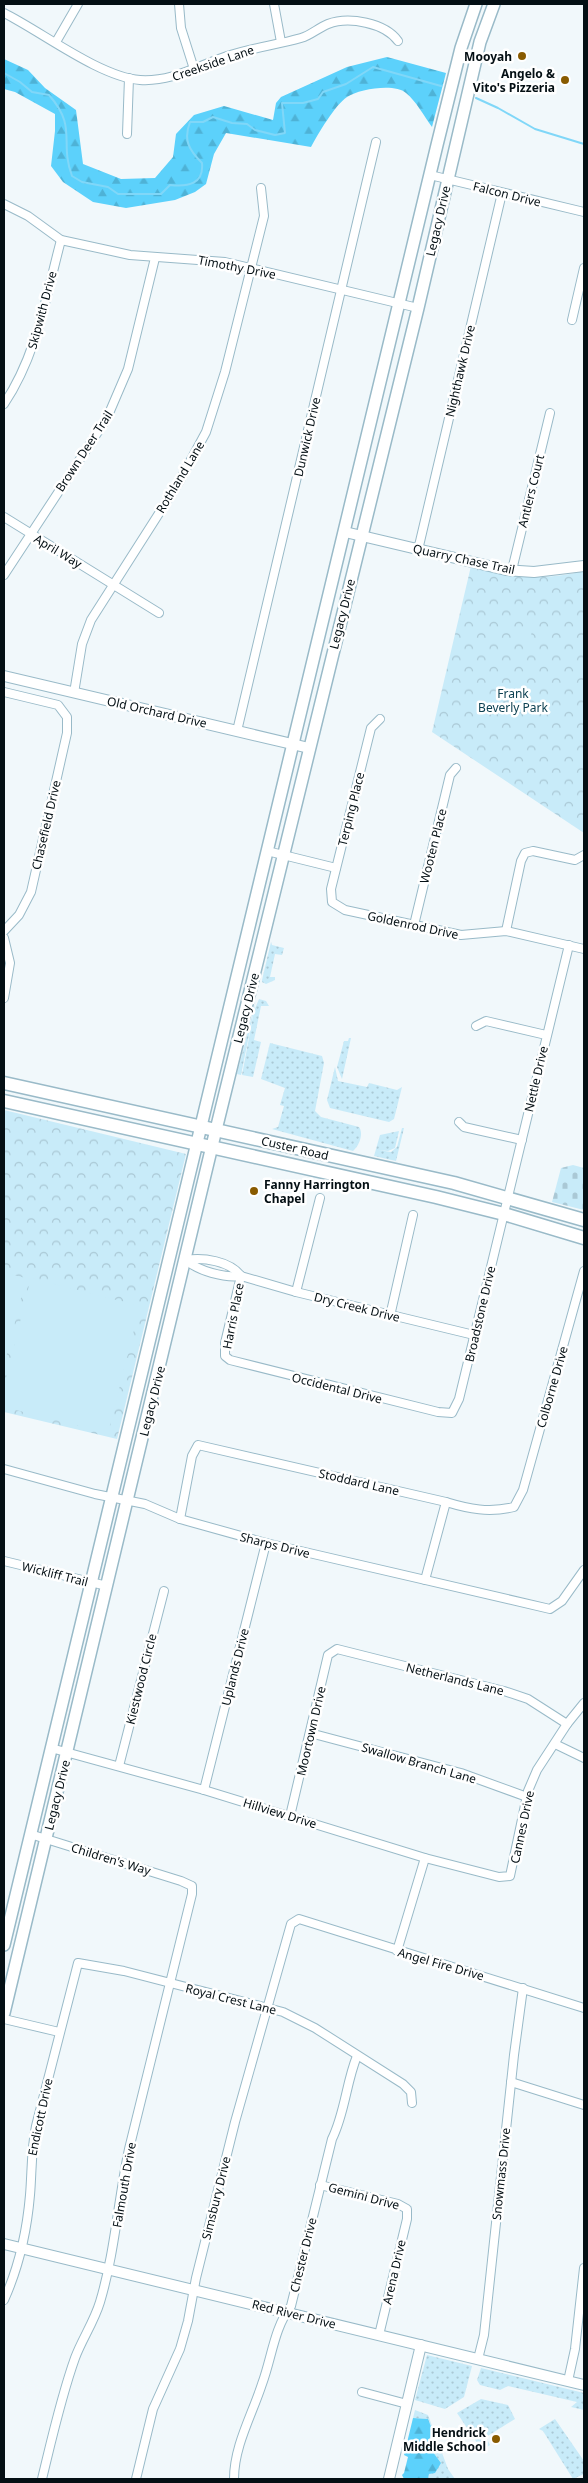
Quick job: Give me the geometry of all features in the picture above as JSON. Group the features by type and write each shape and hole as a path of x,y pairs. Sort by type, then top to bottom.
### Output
{"main road":[{"path":"476,4 493,7"},
{"name":"Legacy Drive","path":"4,1945 233,986 430,175 461,48 476,4"},
{"name":"Legacy Drive","path":"4,2013 212,1146 418,308 480,42 493,7"},
{"path":"233,986 251,990"},
{"name":"Custer Road","path":"4,1083 454,1183 507,1200 584,1220"},
{"name":"Custer Road","path":"4,1101 197,1142 504,1214 584,1238"},
{"path":"83,1117 86,1101"},
{"path":"359,1180 363,1163"},
{"path":"170,1255 186,1260"}],"street":[{"path":"56,42 78,4"},
{"path":"179,4 183,37 194,69"},
{"path":"274,4 281,42"},
{"name":"Creekside Lane","path":"4,13 101,68 129,78 157,80 194,69 226,56 302,38 327,24 347,21 387,30 398,41"},
{"path":"127,134 129,78"},
{"name":"Dunwick Drive","path":"237,731 376,142"},
{"name":"Falcon Drive","path":"430,175 584,212"},
{"name":"Rothland Lane","path":"74,693 82,644 88,627 113,584 179,482 206,432 225,372 264,216 261,188"},
{"name":"Nighthawk Drive","path":"418,550 502,193"},
{"name":"Timothy Drive","path":"4,204 28,216 61,240 155,258 213,260 418,308"},
{"name":"Skipwith Drive","path":"4,404 14,389 34,346 61,240"},
{"name":"Brown Deer Trail","path":"4,576 30,533 108,418 123,384 155,258"},
{"path":"572,320 584,268"},
{"name":"Antlers Court","path":"512,570 550,413"},
{"name":"April Way","path":"4,517 159,613"},
{"name":"Quarry Chase Trail","path":"344,532 512,570 534,572 584,566"},
{"name":"Old Orchard Drive","path":"4,676 309,748"},
{"name":"Chasefield Drive","path":"4,692 58,705 65,711 67,717 67,733 31,892 19,915 4,931"},
{"name":"Terping Place","path":"332,902 330,889 371,728 380,719"},
{"name":"Wooten Place","path":"414,925 450,775 456,768"},
{"path":"267,851 336,868"},
{"path":"506,931 525,853 533,851 575,860 584,855"},
{"name":"Goldenrod Drive","path":"332,902 345,910 461,935 506,931 584,948"},
{"path":"4,938 10,963 4,998"},
{"name":"Nettle Drive","path":"504,1214 569,945"},
{"path":"476,1026 486,1021 546,1034"},
{"path":"459,1122 464,1126 522,1140"},
{"path":"296,1292 320,1198"},
{"name":"Broadstone Drive","path":"452,1413 460,1399 504,1214"},
{"path":"390,1316 414,1215"},
{"name":"Dry Creek Drive","path":"186,1260 194,1267 233,1277 241,1276 390,1316 474,1335"},
{"name":"Colborne Drive","path":"518,1502 581,1296 584,1271"},
{"name":"Harris Place","path":"225,1356 225,1343 241,1276"},
{"name":"Occidental Drive","path":"225,1356 237,1363 438,1412 452,1413"},
{"name":"Stoddard Lane","path":"180,1519 192,1456 198,1445 446,1502 470,1510 498,1511 514,1507 518,1502"},
{"name":"Sharps Drive","path":"4,1469 111,1498 145,1504 180,1519 266,1543 550,1609 562,1601 584,1570"},
{"path":"424,1580 446,1502"},
{"name":"Uplands Drive","path":"204,1790 266,1543"},
{"name":"Wickliff Trail","path":"4,1561 91,1584 107,1586"},
{"name":"Kiestwood Circle","path":"119,1766 164,1591"},
{"name":"Netherlands Lane","path":"337,1650 528,1698 567,1724"},
{"name":"Moortown Drive","path":"290,1816 328,1655 337,1650"},
{"name":"Cannes Drive","path":"510,1876 527,1796 537,1770 567,1724 584,1703"},
{"name":"Swallow Branch Lane","path":"310,1733 452,1771 527,1796"},
{"path":"555,1744 584,1758"},
{"name":"Hillview Drive","path":"51,1748 204,1790 425,1858 500,1877 510,1876"},
{"name":"Children's Way","path":"30,1834 192,1886"},
{"path":"397,1951 425,1858"},
{"name":"Falmouth Drive","path":"42,2479 58,2408 69,2373 77,2351 94,2317 108,2269 118,2226 122,2182 129,2149 192,1894 192,1886"},
{"name":"Angel Fire Drive","path":"298,1919 584,2008"},
{"name":"Simsbury Drive","path":"136,2479 153,2409 180,2349 235,2122 269,2008 291,1924 298,1919"},
{"name":"Royal Crest Lane","path":"78,1963 124,1971 269,2008 315,2028 403,2084 411,2092 412,2103"},
{"name":"Endicott Drive","path":"4,2300 20,2248 30,2193 31,2150 78,1963"},
{"name":"Snowmass Drive","path":"478,2359 484,2335 523,1988"},
{"path":"4,2019 60,2032"},
{"name":"Chester Drive","path":"234,2479 246,2424 263,2384 281,2319 291,2306 332,2139 340,2123 351,2071 357,2056"},
{"path":"511,2082 584,2105"},
{"name":"Gemini Drive","path":"320,2185 398,2204 407,2209"},
{"name":"Arena Drive","path":"379,2335 407,2219 407,2209"},
{"name":"Red River Drive","path":"4,2244 584,2385"},
{"path":"568,2380 575,2349 584,2268"},
{"path":"389,2479 421,2345"},
{"path":"362,2392 407,2404"}],"green space":[{"path":"387,57 446,73 432,127 413,100 401,90 377,88 360,92 347,97 337,106 311,147 226,133 214,154 206,184 195,192 175,200 126,208 93,202 63,182 51,166 55,114 15,92 4,89 4,59 28,70 45,88 76,110 83,164 121,179 155,178 173,157 176,134 194,115 224,106 273,120 276,103 281,97 347,67"},
{"name":"Frank Beverly Park","path":"471,566 499,573 542,577 584,571 584,833 432,732"},
{"path":"525,622 534,624 529,642 520,640"},
{"path":"271,942 272,945 284,948 282,955 275,954 270,977 275,977 275,980 266,984 262,980"},
{"path":"259,999 266,1001 269,1006 261,1006 254,1040 261,1042 253,1077 242,1075 254,1011"},
{"path":"256,1000 241,1075 237,1074"},
{"path":"351,1038 342,1079 337,1067 344,1041 348,1041"},
{"path":"270,1043 322,1056 324,1063 315,1111 321,1117 359,1127 361,1133 360,1140 353,1151 272,1129 278,1127 284,1106 280,1105 285,1088 261,1079"},
{"path":"335,1067 338,1081 367,1087 369,1083 397,1090 402,1087 394,1119 389,1122 330,1108 327,1100"},
{"path":"4,1110 186,1154 117,1439 4,1412"},
{"path":"402,1128 404,1128 396,1161 374,1156 380,1135 399,1131 395,1148 388,1151 378,1150 391,1152 397,1147"},
{"path":"573,1165 584,1168 584,1210 552,1202 561,1168"},
{"path":"4,1273 26,1278 4,1366"},
{"path":"31,1278 140,1306 108,1433 4,1407 4,1386"},
{"path":"427,2355 472,2366 464,2397 445,2409 415,2400"},
{"path":"481,2368 584,2393 584,2410 571,2407 577,2402 508,2386 500,2390 480,2385 477,2380"},
{"path":"481,2399 508,2405 515,2419 486,2437 490,2445 482,2450 457,2413"},
{"path":"415,2410 428,2415 448,2469 455,2479 428,2479 429,2474 441,2463 427,2444 428,2419 413,2418"},
{"path":"413,2418 428,2419 433,2432 427,2444 441,2463 435,2473 429,2474 428,2479 404,2479 402,2475 408,2457 404,2455"},
{"path":"555,2419 584,2461 584,2474 573,2479 543,2431 539,2429"}],"waterway":[{"path":"4,73 20,82 32,92 49,95 58,107 66,126 68,164 72,176 82,182 108,187 118,194 161,194 170,185 189,184 198,180 202,170 202,163 188,144 187,134 190,122 203,122 213,117 232,123 247,124 255,130 275,135 285,133 282,103 303,103 318,99 323,92 346,84 373,67 441,86"},
{"path":"476,98 535,129 584,144"}],"place":[{"name":"Mooyah","path":"522,56"},
{"name":"Angelo & Vito's Pizzeria","path":"565,80"},
{"name":"Fanny Harrington Chapel","path":"254,1191"},
{"name":"Hendrick Middle School","path":"496,2439"}]}
